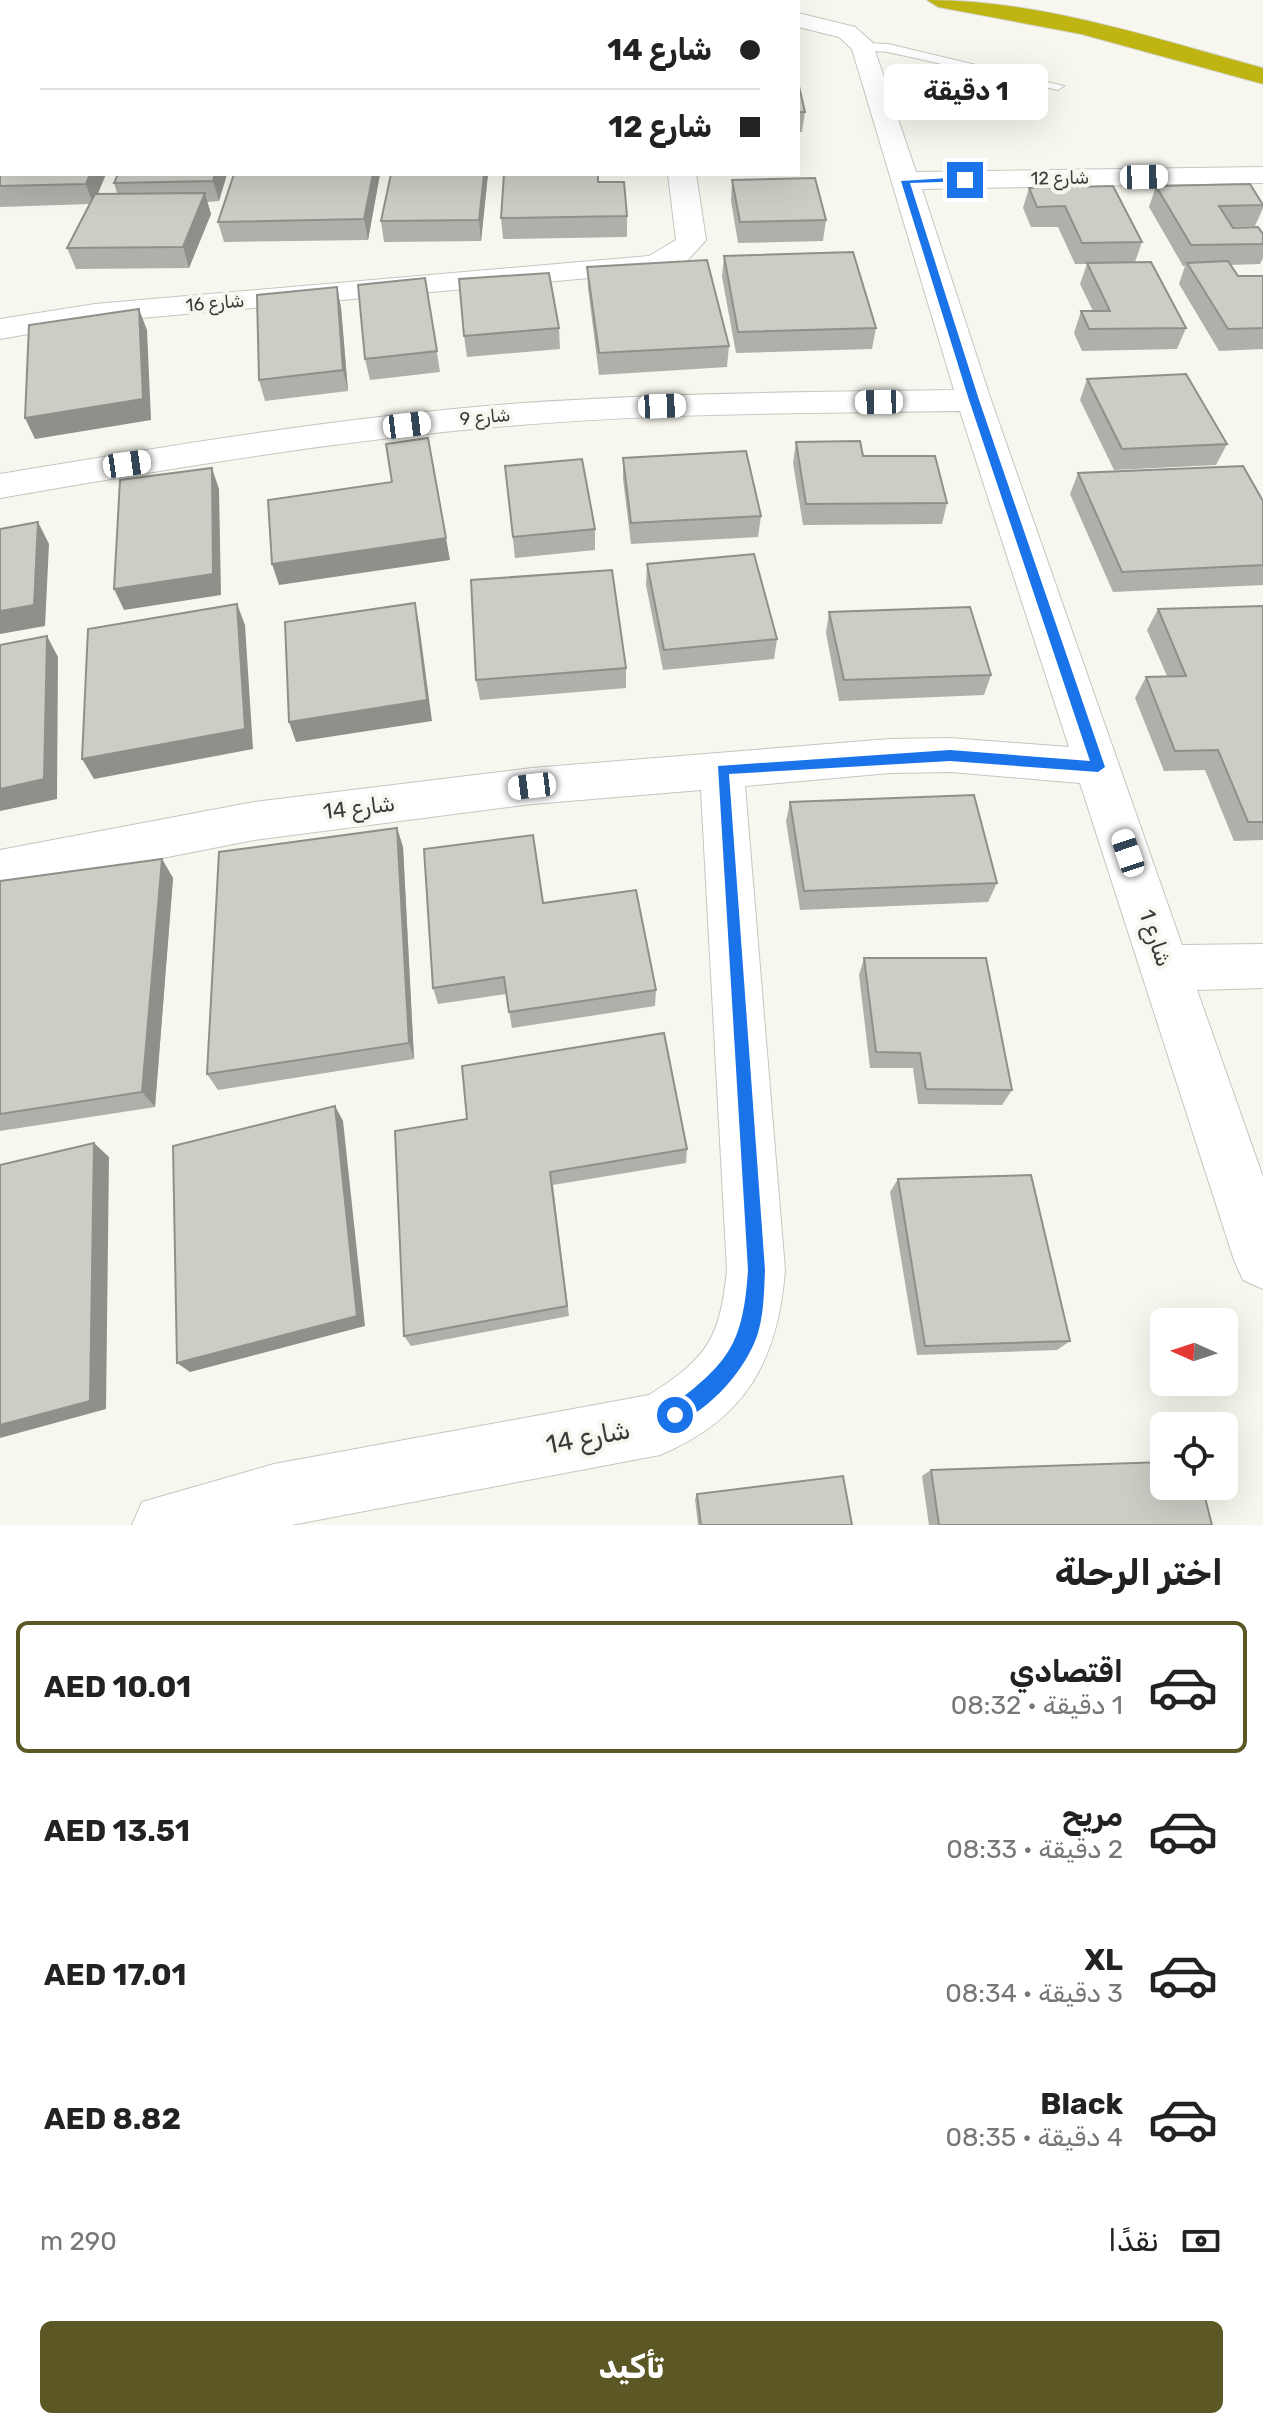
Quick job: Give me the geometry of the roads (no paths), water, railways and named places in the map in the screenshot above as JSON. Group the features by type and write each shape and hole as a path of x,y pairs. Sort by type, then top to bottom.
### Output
{"highway":[{"path":"938,0 1084,27 1263,76"}],"street":[{"path":"800,20 847,32 863,47"},
{"name":"شارع 1","path":"863,47 974,400 1263,1260"},
{"name":"شارع 12","path":"905,181 1263,175"},
{"name":"شارع 16","path":"0,329 95,313 643,266 676,256 686,250 691,240 682,176"},
{"name":"شارع 9","path":"0,486 235,447 431,422 607,408 974,400"},
{"name":"شارع 14","path":"0,870 254,821 532,786 875,757 950,755 1098,767"},
{"name":"شارع 14","path":"165,1525 274,1496 660,1424 720,1381 749,1332 756,1270 722,770"},
{"path":"1167,968 1263,966"}],"lane":[{"path":"863,47 888,48 1058,86"}]}
